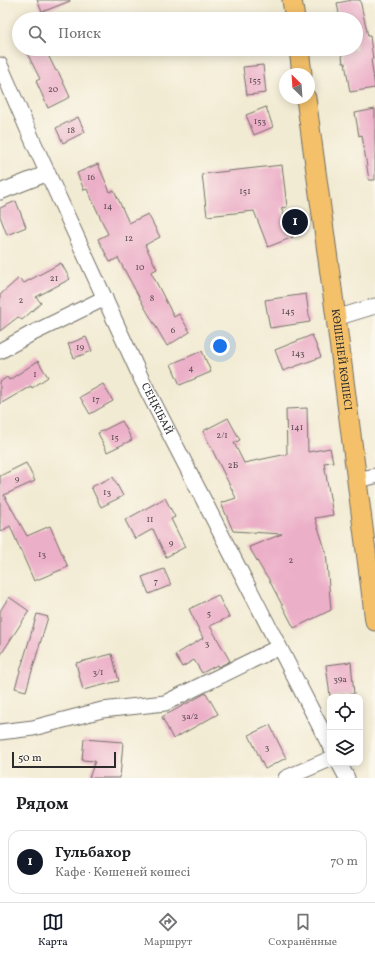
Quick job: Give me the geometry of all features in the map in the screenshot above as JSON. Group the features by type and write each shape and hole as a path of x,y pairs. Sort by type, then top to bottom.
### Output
{"main road":[{"path":"300,56 301,68"},
{"name":"КӨШЕНЕЙ КӨШЕСІ","path":"307,104 336,318 366,478 375,621"}],"street":[{"name":"СЕҢКІБАЙ","path":"0,65 141,378 327,740"},
{"path":"0,192 48,173"},
{"path":"0,351 29,335 105,298"},
{"path":"336,318 375,306"},
{"path":"0,732 33,728 102,710 165,703 279,648"},
{"path":"286,778 327,760"},
{"path":"341,766 347,778"}],"building":[{"path":"37,0 70,0 70,1 42,12"},
{"path":"360,0 363,12 339,12 337,3"},
{"path":"363,14 368,36 370,36 373,59 371,59 375,88 350,92 345,63 343,63 342,56 363,56"},
{"path":"28,56 48,56 56,71 58,71 70,97 48,108 36,81 40,79"},
{"path":"263,65 266,93 247,95 243,67"},
{"path":"266,107 273,127 254,135 246,115"},
{"path":"375,109 375,180 369,180 362,135 359,136 355,113"},
{"path":"78,117 85,132 63,143 56,128"},
{"path":"98,164 110,192 114,190 129,223 148,214 160,237 145,245 157,269 151,272 174,317 179,314 190,332 167,346 118,258 110,262 98,239 108,234 87,189 84,190 77,173"},
{"path":"282,165 287,207 281,208 293,237 268,247 254,211 207,216 202,174"},
{"path":"16,201 26,227 7,235 0,216 0,208"},
{"path":"61,263 70,279 36,297 41,303 22,320 18,317 0,331 0,295 19,278 24,283"},
{"path":"306,294 310,322 270,328 265,300"},
{"path":"312,335 321,357 283,371 275,350"},
{"path":"86,337 92,351 74,358 68,344"},
{"path":"202,351 211,372 180,385 171,364"},
{"path":"38,361 48,377 32,388 31,386 0,404 0,382 7,377 9,380"},
{"path":"103,384 113,401 90,414 80,397"},
{"path":"307,408 308,452 330,448 333,462 324,463 333,515 315,518 326,552 331,610 294,628 267,576 249,547 282,534 233,531 221,503 236,498 203,431 228,418 240,440 234,443 244,463 287,454 286,409"},
{"path":"122,421 132,440 107,452 98,433"},
{"path":"26,463 35,481 4,495 27,536 50,526 68,567 34,581 10,526 0,532 0,476"},
{"path":"113,477 123,496 101,507 91,487"},
{"path":"165,498 175,517 171,519 185,547 166,557 153,529 135,539 125,520"},
{"path":"164,569 171,585 149,594 142,577"},
{"path":"218,595 229,617 210,626 230,661 218,667 217,665 202,673 194,660 182,667 175,655 203,638 189,609"},
{"path":"9,597 29,611 0,656 0,611"},
{"path":"37,614 48,617 26,691 15,688"},
{"path":"112,654 119,681 83,690 76,663"},
{"path":"351,662 354,694 330,694 326,665"},
{"path":"206,693 218,714 173,739 162,717"},
{"path":"270,725 286,758 265,769 249,735"},
{"path":"84,739 123,742 120,778 89,778 95,761 82,760"}],"place":[{"name":"Гульбахор","path":"295,222"}]}
